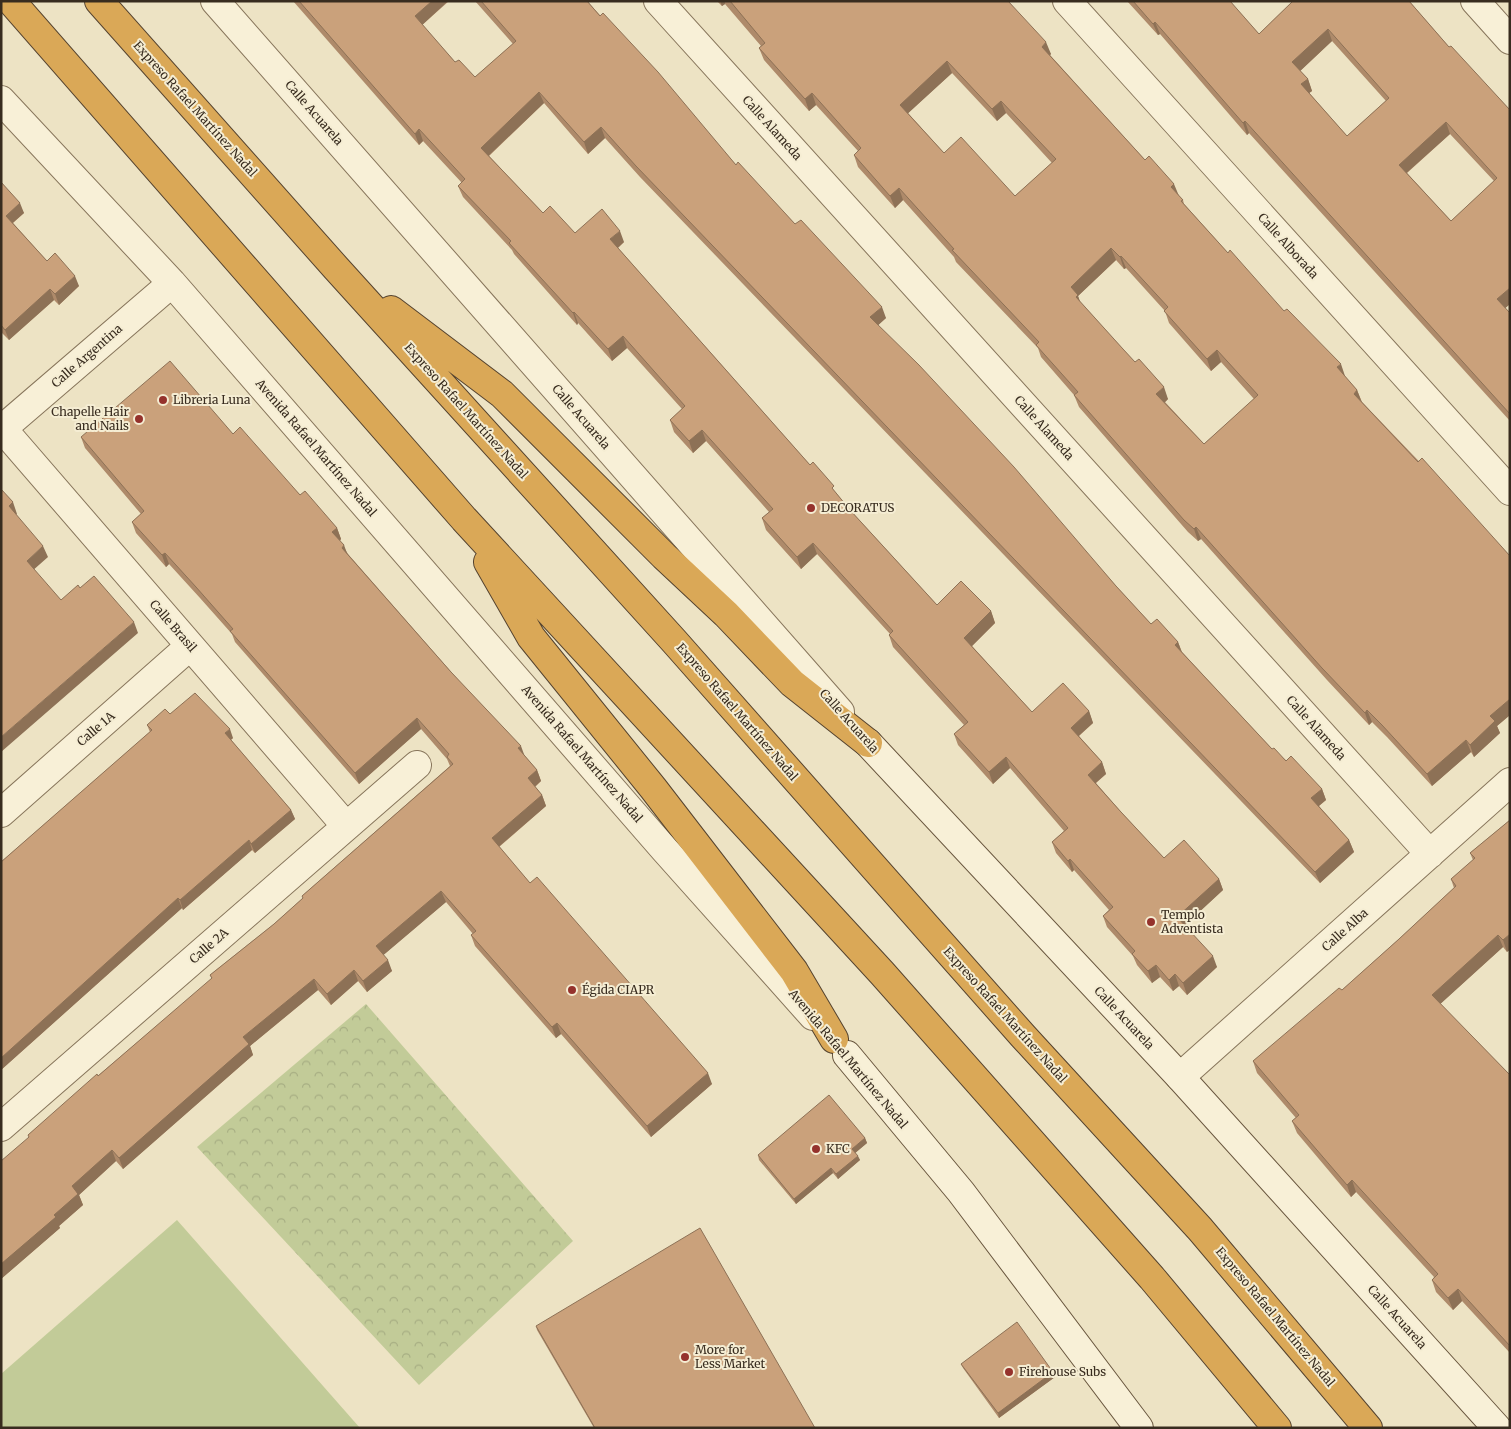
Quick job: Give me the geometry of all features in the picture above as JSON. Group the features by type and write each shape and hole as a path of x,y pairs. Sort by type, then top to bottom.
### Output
{"highway":[{"path":"11,1 464,519 889,981 1146,1271 1277,1428"},
{"name":"Expreso Rafael Martínez Nadal","path":"100,1 336,268 674,641 1023,1036 1200,1229 1368,1428"},
{"path":"336,268 502,394 664,556 726,614 792,683 868,744"},
{"path":"464,519 530,637 653,788 794,971 840,1047"}],"street":[{"name":"Calle Acuarela","path":"215,1 868,744 1180,1077 1497,1428"},
{"name":"Calle Alameda","path":"658,1 1430,854"},
{"name":"Calle Alborada","path":"1067,1 1510,491"},
{"path":"1475,1 1510,40"},
{"name":"Avenida Rafael Martínez Nadal","path":"1,100 172,283 664,849 840,1047 961,1192 1139,1428"},
{"name":"Calle Argentina","path":"2,428 172,283"},
{"name":"Calle Brasil","path":"2,428 346,826"},
{"name":"Calle 1A","path":"1,812 190,646"},
{"name":"Calle 2A","path":"1,1127 417,765"},
{"name":"Calle Alba","path":"1180,1077 1510,782"}],"green space":[{"path":"366,1004 573,1241 419,1385 197,1147"},
{"path":"177,1220 360,1428 1,1428 1,1374"}],"building":[{"path":"299,1 432,1 415,16 455,62 459,60 475,77 516,41 481,1 587,1 600,16 603,13 658,72 736,165 738,162 795,224 801,220 882,307 870,317 919,365 1014,467 1151,624 1157,619 1178,642 1175,645 1272,749 1274,748 1286,761 1291,756 1322,789 1311,798 1349,840 1315,872 636,166 601,127 584,142 539,92 481,148 543,213 550,206 575,233 602,209 620,231 610,239 810,465 813,462 834,486 832,488 850,510 937,605 961,581 991,611 964,638 1032,712 1063,683 1089,711 1071,728 1102,762 1088,775 1121,812 1164,858 1184,840 1219,879 1177,917 1213,956 1183,983 1175,974 1169,980 1156,965 1148,971 1132,954 1135,951 1103,916 1113,907 1052,842 1068,828 1006,757 989,772 954,734 968,722 889,635 893,631 813,543 797,557 762,518 773,509 702,430 689,441 670,420 685,406 623,336 608,349 573,313 509,243 511,241 458,186 465,179 419,129 415,134"},
{"path":"730,1 1008,1 1046,42 1042,47 1145,160 1149,156 1174,184 1171,187 1183,200 1181,201 1228,253 1230,250 1284,311 1287,309 1341,364 1337,367 1357,390 1354,394 1418,462 1422,458 1510,556 1510,699 1490,716 1495,721 1470,745 1466,740 1427,774 1382,725 1367,710 1365,713 1322,668 1196,527 1194,529 1184,520 1074,395 1078,392 1036,345 1039,342 952,250 954,249 899,188 890,196 854,155 861,148 812,93 805,99 759,48 765,43","holes":["947,61 992,109 1001,101 1056,159 1015,196 961,137 944,153 900,105","1111,248 1121,256 1168,307 1164,311 1207,359 1217,350 1258,395 1204,444 1156,394 1164,387 1139,359 1135,362 1076,297 1078,295 1071,287"]},
{"path":"1133,1 1230,1 1259,34 1293,1 1409,1 1449,47 1451,46 1510,110 1510,288 1497,299 1510,313 1510,414 1245,121 1243,123 1155,22 1153,24","holes":["1328,29 1389,98 1347,136 1301,84 1308,79 1292,62","1446,122 1497,178 1451,221 1399,165"]},
{"path":"1,182 20,203 6,216 47,261 55,253 75,276 55,294 50,289 5,330 1,325"},
{"path":"170,361 233,434 240,427 300,495 305,491 337,528 332,532 344,545 342,548 451,672 521,746 518,748 537,770 528,778 542,795 492,838 530,883 537,877 708,1073 647,1126 557,1023 552,1027 471,935 476,931 441,891 376,946 388,960 363,981 354,970 327,994 314,979 243,1037 249,1044 119,1158 112,1150 72,1186 78,1194 54,1215 56,1217 1,1264 1,1161 97,1074 98,1076 212,978 210,975 274,924 303,898 302,896 453,764 447,757 449,754 417,718 355,773 230,631 233,629 196,587 165,553 162,555 132,522 144,511 81,437"},
{"path":"1,489 13,502 9,506 43,546 27,561 61,600 78,585 80,588 94,576 134,622 1,737"},
{"path":"195,693 230,729 225,733 291,810 251,844 249,840 180,900 178,898 1,1058 1,862 152,730 147,725 165,709 170,714"},
{"path":"1510,820 1510,934 1503,940 1498,935 1432,995 1510,1075 1510,1346 1458,1289 1448,1298 1432,1280 1438,1274 1352,1180 1347,1185 1292,1121 1299,1115 1253,1061 1339,988 1342,990 1456,886 1451,879 1475,858 1470,853"},
{"name":"KFC","path":"829,1095 865,1138 852,1149 858,1156 836,1174 831,1168 794,1199 758,1155"},
{"path":"700,1228 815,1428 595,1428 536,1326"},
{"name":"Firehouse Subs","path":"1017,1322 1053,1372 998,1413 961,1364"}],"place":[{"name":"Libreria Luna","path":"163,400"},
{"name":"Chapelle Hair and Nails","path":"139,419"},
{"name":"DECORATUS","path":"811,508"},
{"name":"Templo Adventista","path":"1151,922"},
{"name":"Égida CIAPR","path":"572,990"},
{"name":"KFC","path":"816,1149"},
{"name":"More for Less Market","path":"685,1357"},
{"name":"Firehouse Subs","path":"1009,1372"}]}
